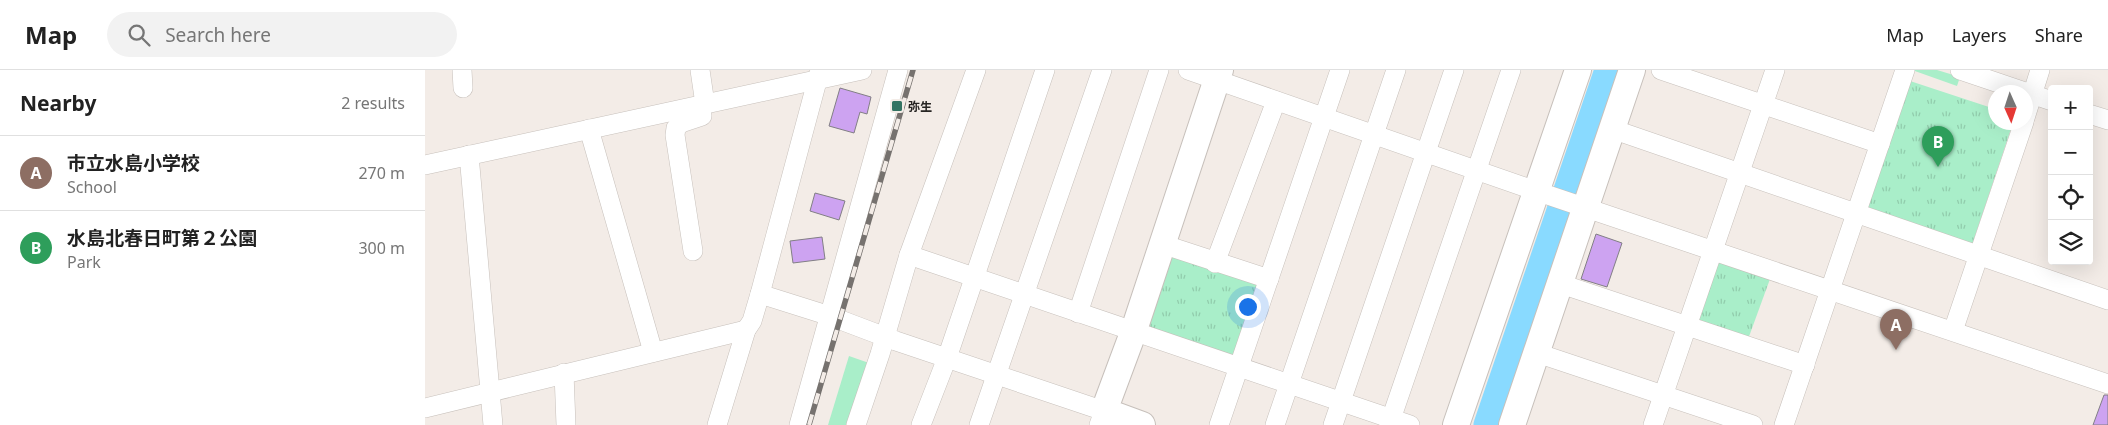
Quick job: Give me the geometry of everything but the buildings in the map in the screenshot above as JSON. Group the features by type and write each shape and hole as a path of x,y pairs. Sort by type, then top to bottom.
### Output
{"street":[{"path":"693,251 675,135 676,128 681,123 702,116 703,104 700,70"},
{"path":"425,165 703,104 819,75 862,70"},
{"path":"799,425 846,260 845,252 898,70"},
{"path":"862,424 884,337 909,255 976,70"},
{"path":"921,425 947,358 1045,70"},
{"path":"979,425 998,375 1102,70"},
{"path":"1078,313 1159,70"},
{"path":"1188,70 1219,75 1276,101 1544,194 2108,384"},
{"path":"1219,425 1340,70"},
{"path":"1275,425 1397,70"},
{"path":"1333,425 1454,70"},
{"path":"1390,422 1511,70"},
{"path":"1456,425 1544,194 1578,70"},
{"path":"1518,423 1537,353 1561,284 1578,205 1612,129 1632,70"},
{"path":"1661,70 1880,144"},
{"path":"1653,425 1775,70"},
{"path":"1784,425 1905,70"},
{"path":"1959,70 2004,85"},
{"path":"2033,89 2040,70"},
{"path":"717,425 746,330 752,321 760,294 819,75"},
{"path":"1101,418 1133,332 1219,75"},
{"path":"2033,95 2048,100"},
{"path":"1215,263 1276,101"},
{"path":"2093,115 2108,120"},
{"path":"589,129 653,352"},
{"path":"1612,129 2108,300"},
{"path":"1953,331 1977,254 2021,130"},
{"path":"469,155 493,425"},
{"path":"1162,244 1215,263 1269,279"},
{"path":"909,255 1341,402 1390,422 1410,425"},
{"path":"1561,284 1805,365"},
{"path":"760,294 830,316 884,337 998,375 1101,418 1142,425"},
{"path":"425,408 746,330"},
{"path":"1537,353 1753,425"},
{"path":"564,373 566,425"}],"green space":[{"path":"1912,70 1937,70 1960,77 1957,86"},
{"path":"1907,80 1988,107 1988,130 2011,130 1971,248 1862,211"},
{"path":"1169,252 1261,283 1233,361 1146,330"},
{"path":"1717,261 1770,279 1747,342 1694,324"},
{"path":"849,356 869,363 849,425 828,425"}],"waterway":[{"path":"1478,425 1599,70"},
{"path":"1488,425 1609,70"}],"railway":[{"path":"809,425 913,70"}],"place":[{"name":"弥生","path":"897,106"},
{"name":"水島北春日町第２公園","path":"1938,167"},
{"name":"市立水島小学校","path":"1896,350"}]}
